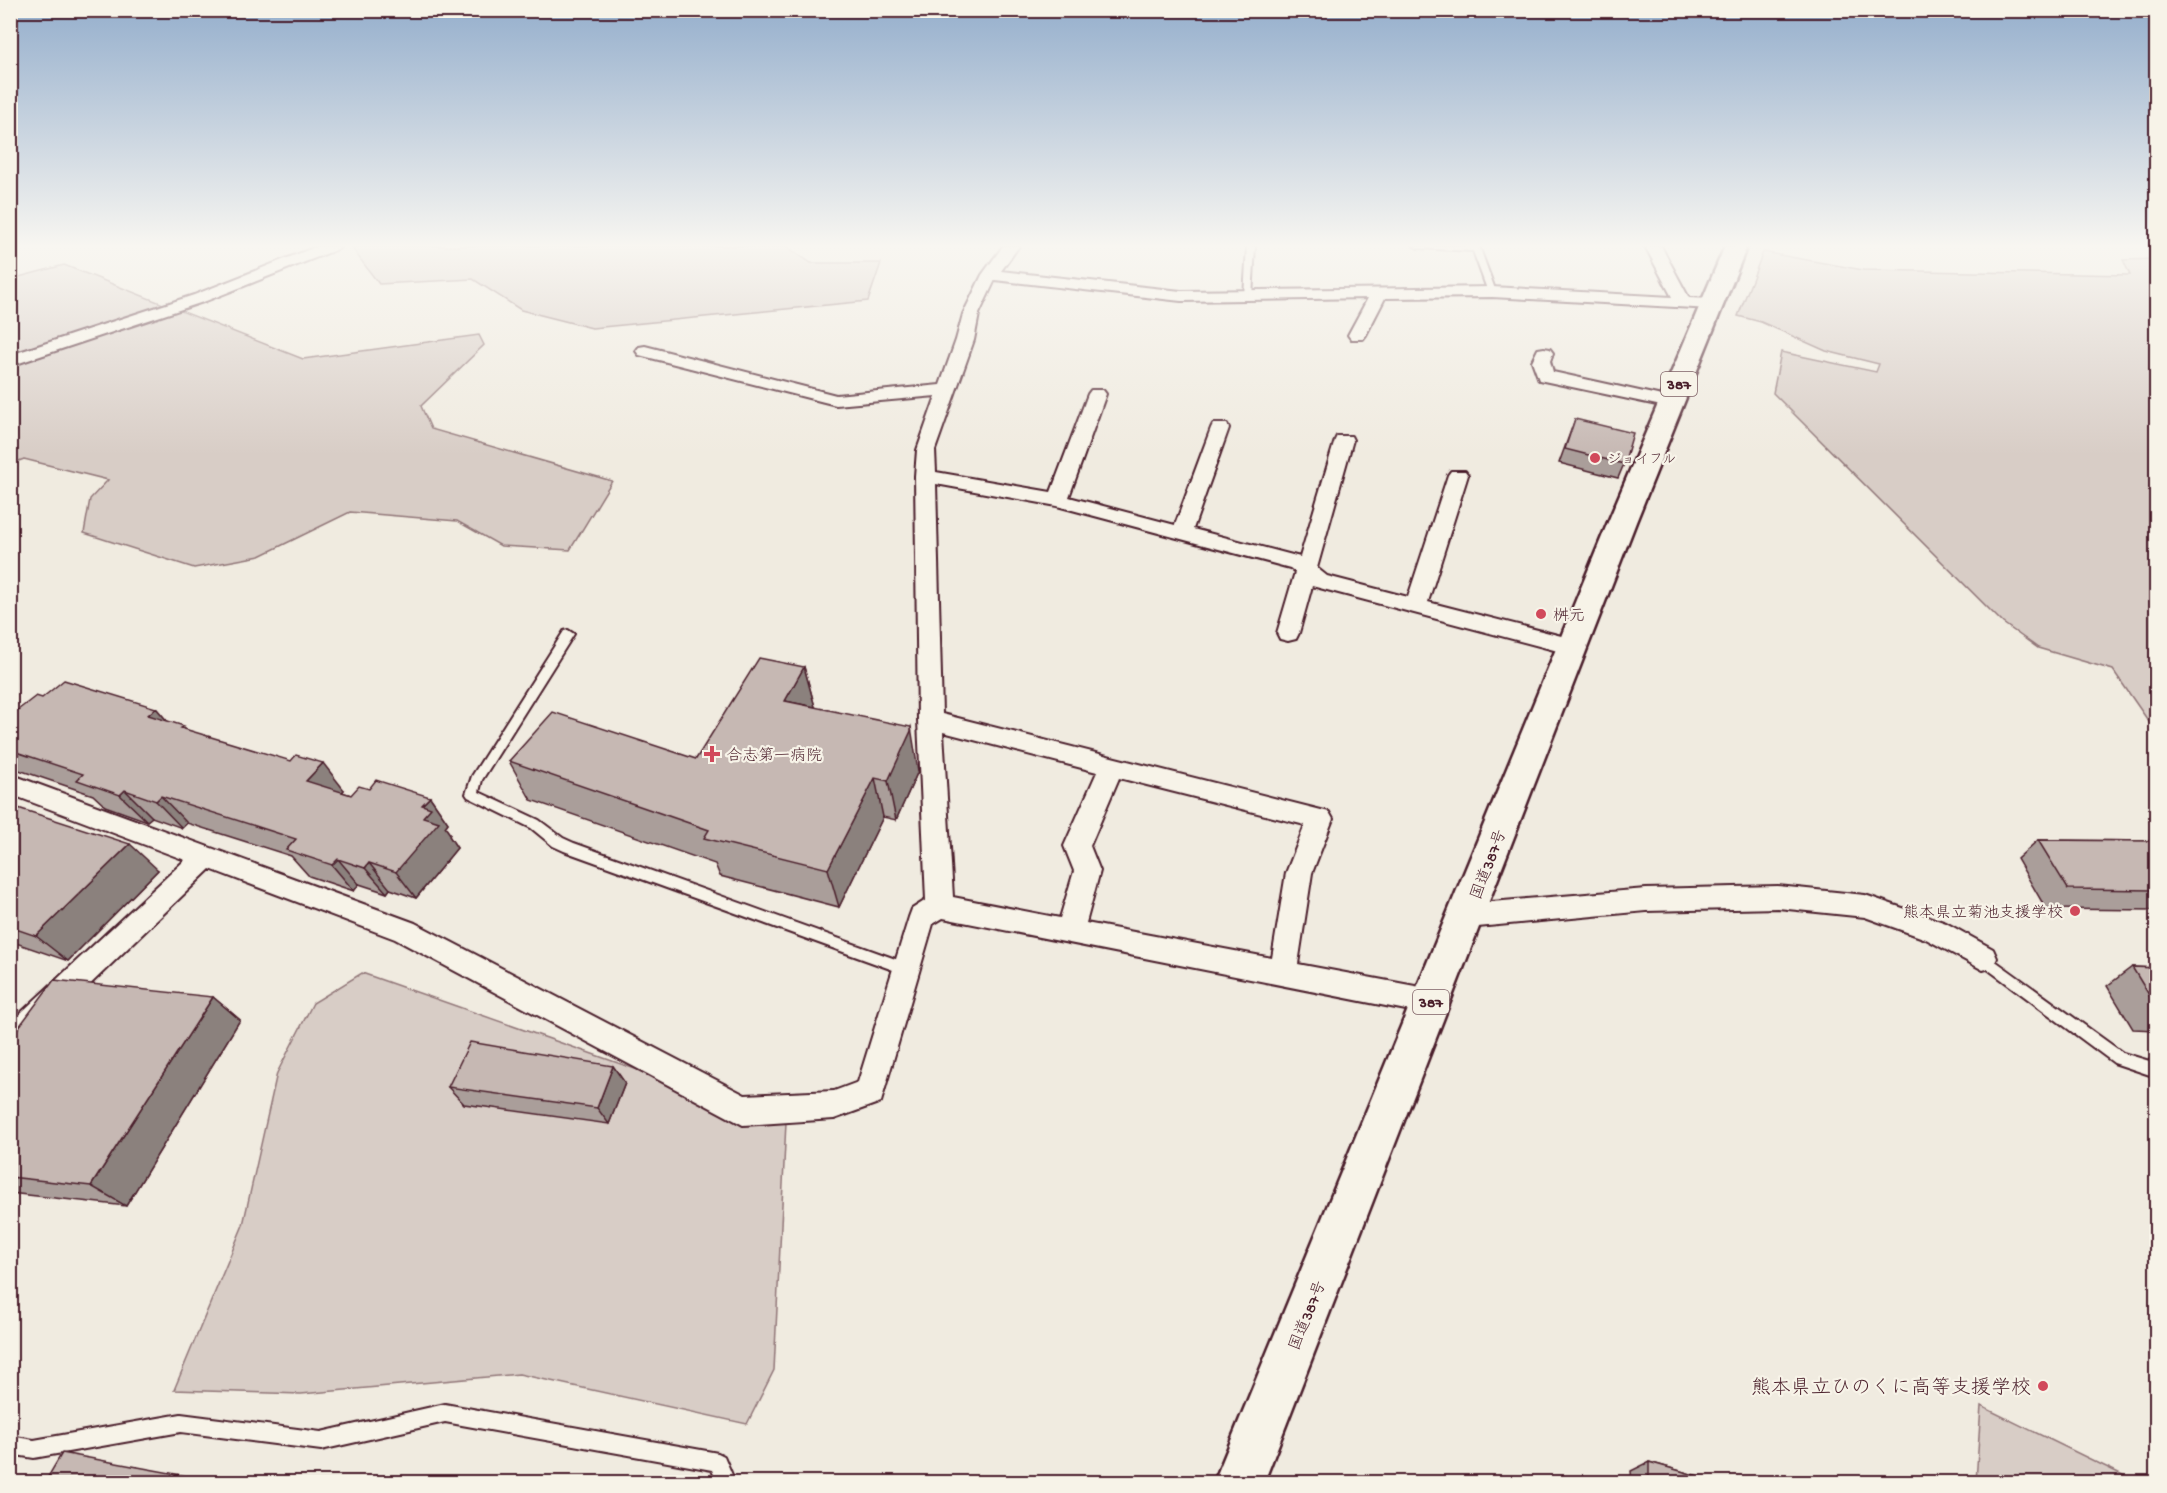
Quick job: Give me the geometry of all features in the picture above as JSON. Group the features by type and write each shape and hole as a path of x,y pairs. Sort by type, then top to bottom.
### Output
{"highway":[{"name":"国道387号","path":"1239,1482 1707,316"}],"street":[{"path":"10,361 147,316"},
{"path":"940,906 930,720 926,450 948,390 970,316"},
{"path":"1358,335 1368,316"},
{"path":"645,351 836,400 948,390"},
{"path":"1544,352 1541,361 1545,376 1671,403"},
{"path":"1058,500 1097,394"},
{"path":"1182,533 1220,428"},
{"path":"1288,633 1344,440"},
{"path":"1416,606 1458,475"},
{"path":"925,476 1058,500 1297,563 1320,581 1573,647"},
{"path":"930,720 1320,819 1299,873 1283,973"},
{"path":"1070,931 1087,871 1077,846 1112,766"},
{"path":"10,784 405,931 743,1110 834,1105 870,1092 922,918 940,906 1431,1002"},
{"path":"10,1037 14,1039 206,857"},
{"path":"1467,916 1646,900 1778,897 1865,906 1936,931 1983,958"}],"lane":[{"path":"568,634 476,779 472,794 535,824 558,842 569,847 907,969"},
{"path":"1983,958 2119,1058 2157,1070"},
{"path":"10,1445 34,1449 181,1423 321,1441 445,1413 718,1462 726,1482"}],"shaded area":[{"path":"11,316 193,316 303,359 479,335 484,345 421,406 431,429 612,481 570,550 501,546 457,521 350,512 260,556 194,568 84,533 90,499 108,480 24,459 11,464"},
{"path":"543,316 718,316 592,328"},
{"path":"1738,316 2156,316 2156,732 2113,670 2038,648 2003,623 1773,393 1781,352 1876,372 1879,364 1826,351 1761,322"},
{"path":"362,973 786,1122 774,1370 747,1424 519,1374 301,1394 174,1390 243,1225 277,1073 313,1003"},
{"path":"1981,1406 2137,1482 1976,1482"}],"building":[{"path":"1575,419 1633,433 1624,464 1565,449"},
{"path":"759,658 804,667 785,701 911,727 888,781 875,778 828,869 704,838 709,830 509,761 553,712 696,759"},
{"path":"64,680 156,708 148,715 184,726 181,728 291,761 296,755 323,763 306,781 351,795 359,786 369,789 376,780 430,797 422,805 431,808 423,817 439,822 396,872 369,863 365,868 338,859 332,865 286,850 296,839 161,796 156,801 125,790 120,795 77,780 83,774 10,750 10,716 36,696 42,698"},
{"path":"15,807 130,844 36,936 10,927 10,811"},
{"path":"2038,840 2157,841 2157,890 2068,889"},
{"path":"2132,967 2157,968 2157,1008"},
{"path":"54,980 213,997 91,1186 10,1177 10,1039"},
{"path":"470,1042 613,1066 597,1108 448,1087"},
{"path":"62,1453 219,1482 45,1482"},
{"path":"1649,1462 1719,1482 1649,1482"}],"place":[{"name":"ジョイフル","path":"1595,458"},
{"name":"桝元","path":"1541,614"},
{"name":"合志第一病院","path":"712,754"},
{"name":"熊本県立菊池支援学校","path":"2075,911"},
{"name":"熊本県立ひのくに高等支援学校","path":"2043,1386"}]}
